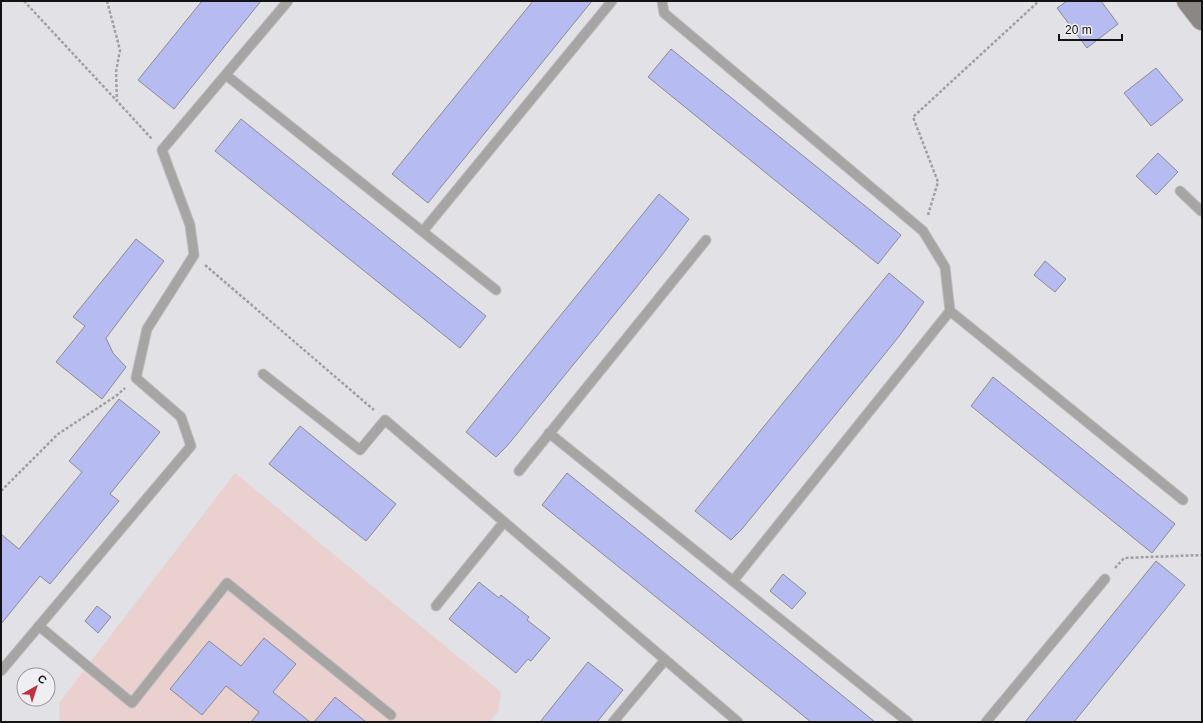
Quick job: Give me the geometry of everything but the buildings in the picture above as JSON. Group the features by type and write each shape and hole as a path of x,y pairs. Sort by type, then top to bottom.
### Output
{"main road":[{"path":"1188,1 1202,19"}],"lane":[{"path":"1,671 191,446 181,417 136,378 147,329 194,255 190,225 162,150 288,1"},
{"path":"423,231 612,1"},
{"path":"662,1 664,13 923,231 945,268 950,311 1183,500"},
{"path":"226,75 496,290"},
{"path":"1180,191 1201,211 1202,209"},
{"path":"519,471 706,240"},
{"path":"733,581 950,311"},
{"path":"263,374 360,450 385,420 738,722"},
{"path":"549,433 908,722"},
{"path":"436,606 504,522"},
{"path":"986,722 1105,579"},
{"path":"39,626 132,704 227,583 391,715"},
{"path":"613,722 665,660"}],"path":[{"path":"24,1 162,150"},
{"path":"107,1 120,50 116,72 117,101"},
{"path":"923,231 938,182 913,117 1039,1"},
{"path":"194,255 385,420"},
{"path":"1,491 58,434 116,396 136,378"},
{"path":"1105,579 1124,558 1202,555"}],"shaded area":[{"path":"235,473 501,692 498,712 489,722 60,722 59,703"}]}
